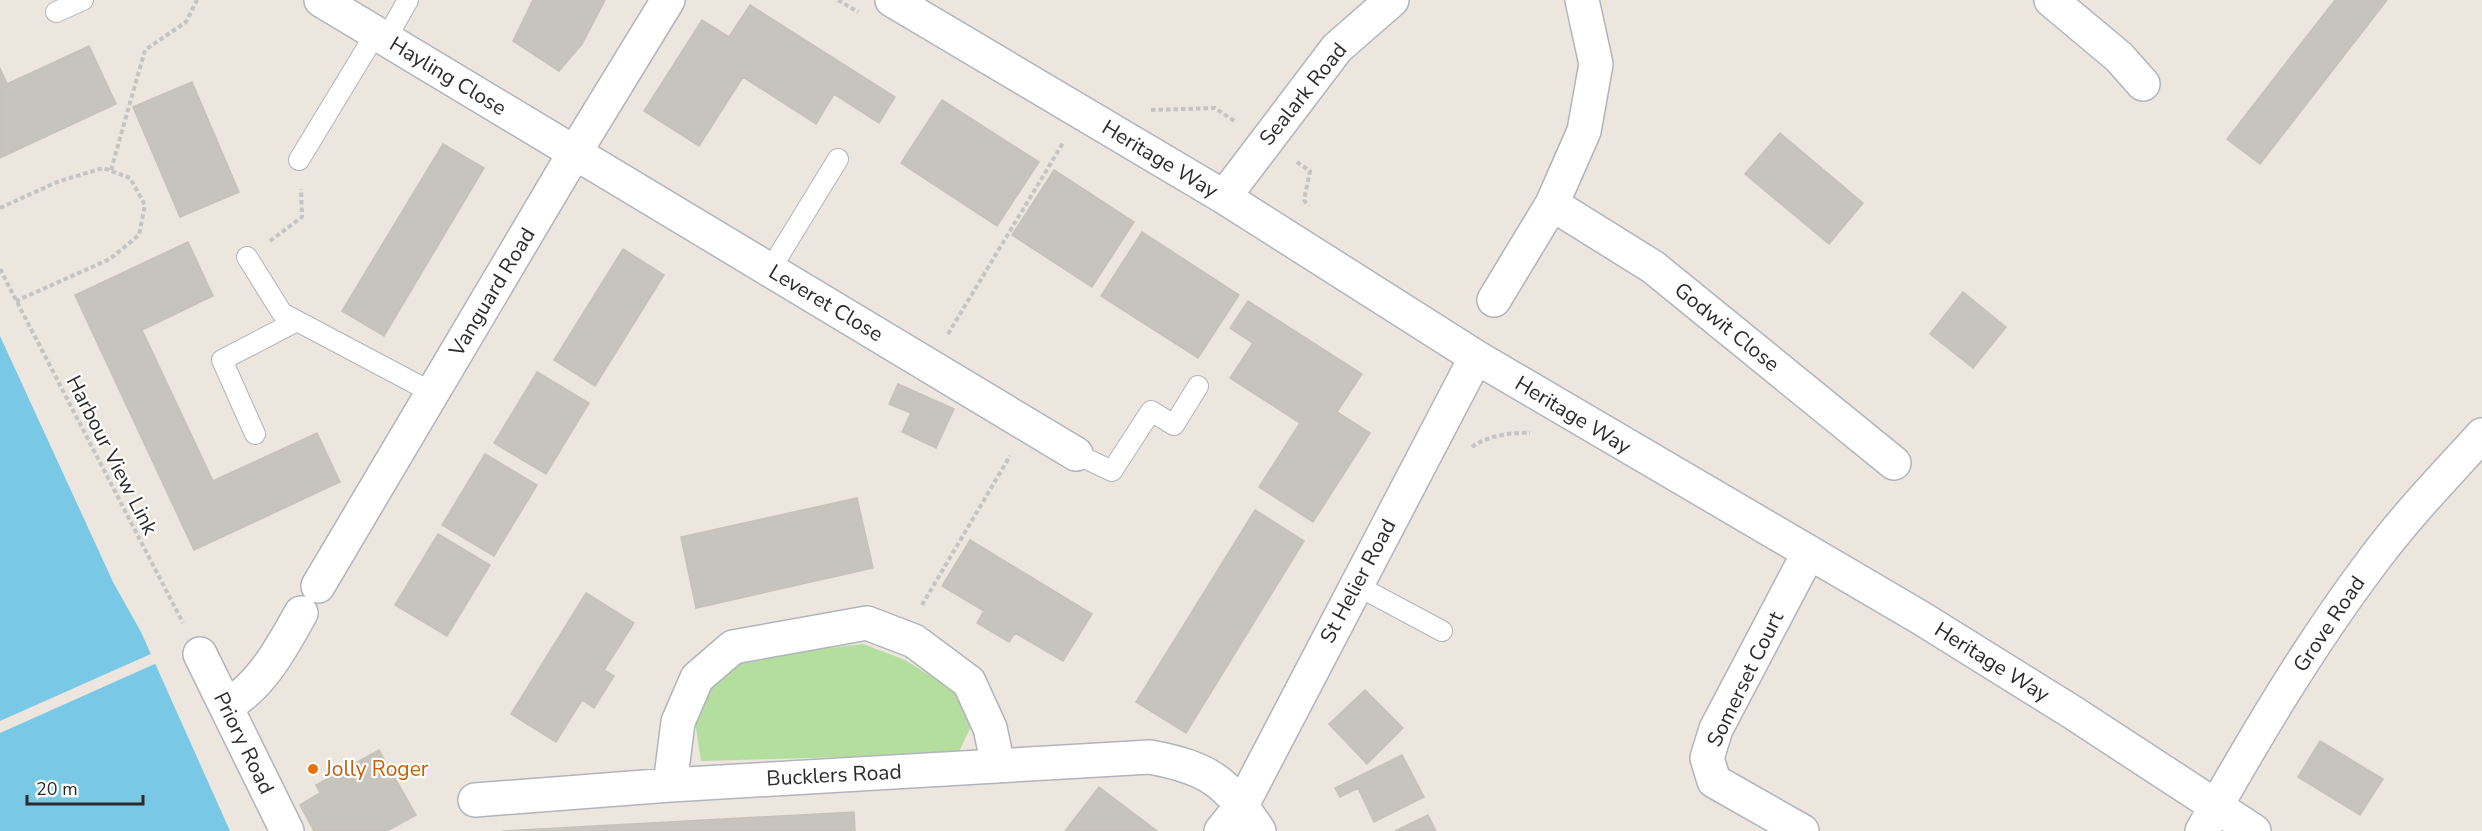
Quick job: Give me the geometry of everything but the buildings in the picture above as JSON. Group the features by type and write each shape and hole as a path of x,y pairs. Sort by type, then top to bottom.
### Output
{"street":[{"name":"Hayling Close","path":"321,0 575,152"},
{"name":"Vanguard Road","path":"226,706 238,700 256,682 309,599 668,0"},
{"name":"Heritage Way","path":"892,0 1224,197 1476,357 1808,554 1921,618 2209,818 2254,831"},
{"name":"Sealark Road","path":"1224,197 1336,48 1392,0"},
{"path":"1494,300 1552,204 1584,130 1596,64 1582,0"},
{"path":"2051,0 2119,57 2144,84"},
{"name":"Leveret Close","path":"575,152 1076,454"},
{"name":"Godwit Close","path":"1552,204 1653,267 1894,463"},
{"name":"St Helier Road","path":"1221,831 1250,818 1356,585 1476,357"},
{"name":"Grove Road","path":"2209,818 2298,669 2371,563 2482,435"},
{"name":"Somerset Court","path":"1802,831 1714,781 1707,758 1716,729 1808,554"},
{"path":"670,785 678,722 697,678 734,647 867,623 914,640 969,682 990,728 998,765"},
{"name":"Priory Road","path":"200,654 288,831"},
{"name":"Bucklers Road","path":"474,800 670,785 1149,757 1183,763 1215,778 1250,818"}],"lane":[{"path":"56,12 83,0"},
{"path":"300,160 381,36 408,0"},
{"path":"770,270 838,159"},
{"path":"247,257 282,313 432,393"},
{"path":"255,434 222,360 297,321"},
{"path":"1076,454 1112,471 1150,411 1174,425 1198,386"},
{"path":"1356,585 1442,631"}],"path":[{"path":"111,170 145,50 186,22 197,0"},
{"path":"1143,105 1151,110 1215,108"},
{"path":"929,366 1066,138"},
{"path":"247,257 302,217 300,160"},
{"path":"0,208 57,182 104,168 130,177 145,205 139,234 110,259 16,302"},
{"name":"Harbour View Link","path":"0,269 200,654"},
{"path":"903,636 1028,426"}],"green space":[{"path":"863,644 905,660 955,691 972,724 958,754 701,761 695,722 709,689 738,659"}],"water":[{"path":"0,336 113,582 141,632 230,831 0,831"}],"pier":[{"path":"153,653 157,663 0,733 0,721"}],"place":[{"name":"Jolly Roger","path":"313,769"}]}
